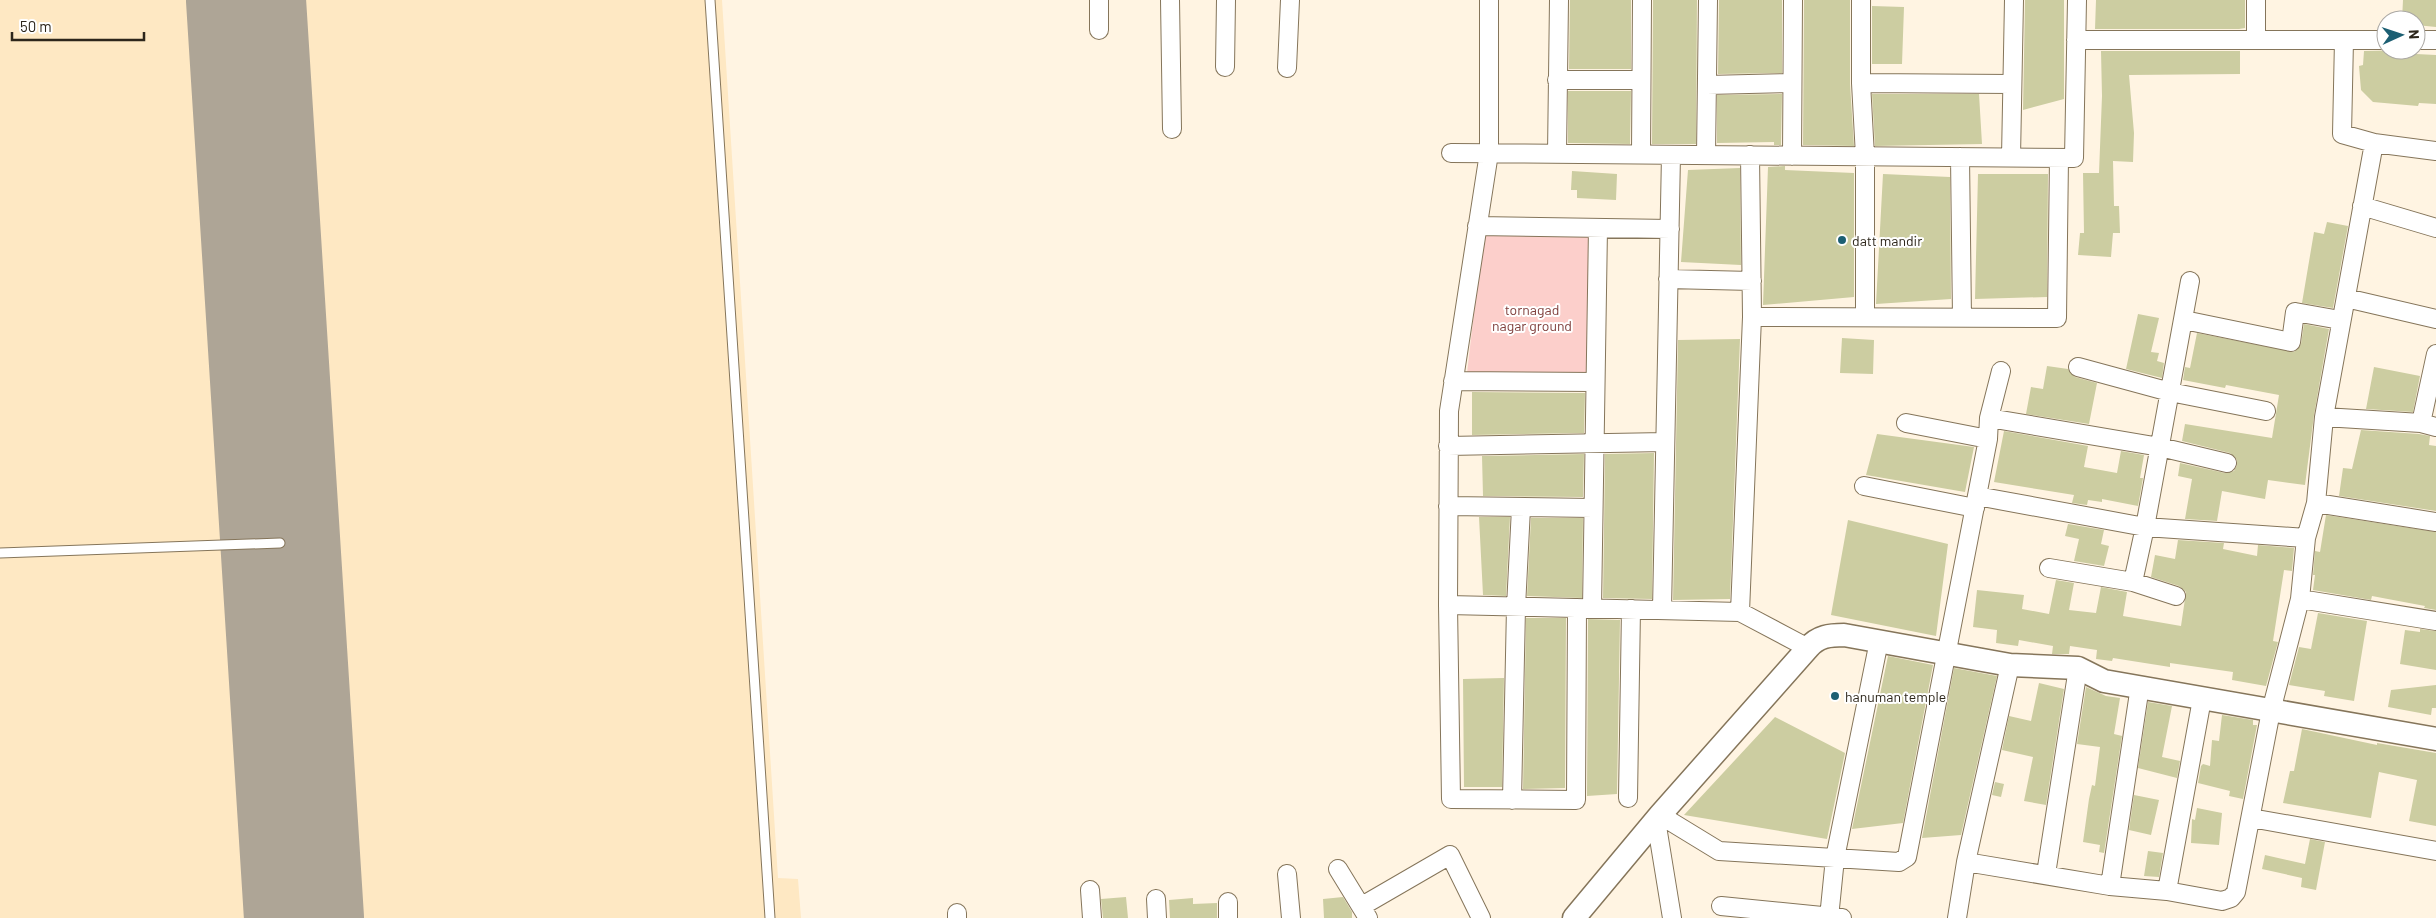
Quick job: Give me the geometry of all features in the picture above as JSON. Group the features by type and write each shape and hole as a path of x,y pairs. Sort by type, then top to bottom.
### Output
{"street":[{"path":"1099,0 1099,30"},
{"path":"1170,0 1172,129"},
{"path":"1225,67 1226,0"},
{"path":"1286,68 1290,0"},
{"path":"1488,0 1489,153 1448,411 1451,799 1576,800 1584,608 1593,508 1598,228"},
{"path":"1557,154 1559,0"},
{"path":"1641,154 1642,0"},
{"path":"1706,155 1708,0"},
{"path":"1792,156 1793,0"},
{"path":"1861,0 1861,83 1865,156 1865,317"},
{"path":"2011,158 2014,0"},
{"path":"1451,153 2074,158 2077,0"},
{"path":"2256,0 2256,39"},
{"path":"2076,40 2376,40"},
{"path":"2344,40 2342,134 2374,144 2436,151"},
{"path":"1557,80 1642,80"},
{"path":"1707,85 1792,83"},
{"path":"1861,83 2012,84"},
{"path":"1966,862 2110,886 2168,891 2222,900 2230,898 2236,892 2271,711 2300,599 2306,538 2316,503 2324,417 2340,320 2346,298 2374,144"},
{"path":"1662,610 1671,155"},
{"path":"1740,612 1752,317 1750,155"},
{"path":"1960,157 1962,318"},
{"path":"1752,317 2057,318 2059,158"},
{"path":"2362,206 2436,228"},
{"path":"1477,226 1670,228"},
{"path":"1668,279 1752,281"},
{"path":"2133,582 2146,527 2190,282"},
{"path":"2346,298 2436,319"},
{"path":"2184,320 2291,342 2295,312 2340,320"},
{"path":"2324,417 2429,425 2436,354"},
{"path":"2078,367 2170,392 2266,411"},
{"path":"1658,818 1719,851 1899,862 1907,857 1988,439 1989,418 2001,371"},
{"path":"1453,381 1595,382"},
{"path":"1989,418 2160,448 2227,463"},
{"path":"1906,423 1988,439"},
{"path":"1448,446 1665,442"},
{"path":"1864,486 2146,527 2306,538"},
{"path":"2316,503 2436,522"},
{"path":"1448,506 1593,508"},
{"path":"1512,800 1516,606 1521,508"},
{"path":"2049,568 2133,582 2176,596"},
{"path":"2300,599 2436,621"},
{"path":"1448,605 1740,612 1808,648"},
{"path":"1628,798 1631,609"},
{"path":"1574,918 1658,818 1814,641 1829,635 1879,641 2010,665 2078,668 2104,681 2436,739"},
{"path":"1721,906 1834,918 1835,858 1879,641"},
{"path":"1957,918 1966,862 2010,665"},
{"path":"2046,874 2078,668"},
{"path":"2110,886 2140,686"},
{"path":"2168,891 2202,699"},
{"path":"1658,818 1672,918"},
{"path":"2251,818 2436,851"},
{"path":"1338,869 1365,912 1450,855 1482,918"},
{"path":"1287,874 1291,918"},
{"path":"1090,890 1092,918"},
{"path":"1156,899 1157,918"}],"lane":[{"path":"710,0 770,918"},
{"path":"0,553 280,543"}],"shaded area":[{"path":"0,0 722,0 778,878 798,879 801,918 0,918"}],"green space":[{"name":"tornagad nagar ground","path":"1590,234 1590,375 1467,373 1483,235"}],"building":[{"path":"1570,0 1631,0 1631,69 1569,69"},
{"path":"1653,0 1697,0 1696,144 1652,144"},
{"path":"1719,0 1782,0 1782,73 1718,74"},
{"path":"1804,0 1850,0 1850,84 1854,146 1803,145"},
{"path":"2025,0 2064,0 2064,99 2023,110"},
{"path":"2096,0 2245,0 2245,28 2095,29"},
{"path":"2403,0 2436,0 2436,27 2426,26 2426,10 2402,10"},
{"path":"1872,6 1904,7 1902,64 1872,64"},
{"path":"2101,51 2240,51 2240,74 2129,75 2134,133 2133,162 2113,161 2114,206 2119,206 2120,233 2113,233 2111,257 2078,255 2080,233 2084,233 2083,173 2099,173 2102,96"},
{"path":"2364,51 2376,51 2376,60 2426,60 2426,54 2436,55 2436,104 2419,103 2418,106 2373,102 2361,90 2359,66 2363,65"},
{"path":"1568,91 1631,91 1630,144 1568,143"},
{"path":"1782,94 1781,145 1774,145 1774,142 1717,143 1717,95"},
{"path":"1872,94 1979,94 1982,144 1875,146"},
{"path":"1785,166 1785,170 1854,173 1854,297 1763,305 1768,167"},
{"path":"1740,168 1741,265 1681,262 1688,170"},
{"path":"1572,171 1617,174 1616,200 1577,198 1577,190 1571,190"},
{"path":"1883,174 1950,177 1951,299 1876,304"},
{"path":"1978,174 2048,174 2047,297 1975,299"},
{"path":"2327,222 2348,226 2333,308 2302,303 2314,232 2324,234"},
{"path":"2138,314 2159,318 2151,352 2159,353 2157,361 2164,363 2162,378 2126,369"},
{"path":"2304,324 2329,329 2314,415 2305,485 2268,480 2265,499 2222,491 2217,521 2185,519 2192,479 2178,476 2180,463 2225,473 2234,471 2237,460 2230,453 2182,441 2185,424 2272,438 2279,395 2226,385 2225,388 2183,380 2185,367 2190,368 2197,333 2294,352 2301,344"},
{"path":"1842,338 1874,340 1873,374 1840,373"},
{"path":"1740,339 1730,599 1673,600 1678,340"},
{"path":"2047,366 2068,369 2075,377 2097,383 2089,424 2026,414 2031,387 2043,389"},
{"path":"2374,367 2420,376 2413,412 2366,409"},
{"path":"1472,392 1585,393 1584,433 1472,435"},
{"path":"2361,430 2430,436 2429,445 2436,446 2436,511 2339,496 2343,468 2352,469"},
{"path":"2004,431 2088,446 2084,467 2117,473 2121,451 2144,455 2140,478 2143,478 2138,506 2102,499 2102,502 2088,500 2087,505 2072,503 2074,495 1994,482"},
{"path":"1877,434 1974,447 1965,492 1866,475"},
{"path":"1654,453 1652,599 1603,598 1605,454"},
{"path":"1584,454 1583,497 1483,496 1482,456"},
{"path":"2326,515 2436,532 2436,610 2424,608 2425,606 2372,596 2371,600 2313,590 2315,551 2320,552"},
{"path":"1479,517 1510,517 1506,596 1483,595"},
{"path":"1531,518 1583,518 1582,598 1527,596"},
{"path":"1848,520 1948,544 1936,636 1831,615"},
{"path":"2068,524 2104,530 2101,544 2109,546 2104,566 2074,561 2079,539 2065,536"},
{"path":"2178,540 2224,543 2223,549 2257,556 2258,545 2294,548 2292,571 2284,570 2273,641 2278,642 2266,686 2232,680 2233,672 2170,663 2170,667 2113,658 2112,661 2096,659 2097,650 2070,646 2069,654 2052,654 2053,646 2019,640 2018,646 1996,643 1997,630 1973,627 1977,590 2024,595 2022,609 2049,614 2056,580 2074,583 2069,610 2096,613 2101,587 2127,592 2123,616 2181,626 2186,592 2179,586 2151,577 2155,555 2175,559"},
{"path":"2318,613 2367,621 2354,701 2324,696 2325,691 2289,685 2299,647 2311,649"},
{"path":"1526,618 1566,618 1565,788 1523,789"},
{"path":"1588,619 1620,620 1617,794 1587,796"},
{"path":"2420,629 2436,631 2436,670 2400,664 2405,630 2420,632"},
{"path":"1888,656 1933,665 1903,823 1852,829"},
{"path":"1954,668 1997,676 1961,835 1922,838"},
{"path":"1504,678 1502,787 1464,787 1463,679"},
{"path":"2039,683 2064,689 2046,805 2024,801 2033,757 2002,750 2009,716 2031,721"},
{"path":"2436,685 2436,708 2432,708 2431,715 2388,707 2391,690"},
{"path":"2086,687 2106,696 2120,698 2114,734 2122,736 2104,853 2099,852 2100,845 2083,842 2092,785 2095,786 2100,747 2077,744"},
{"path":"2148,702 2172,706 2162,757 2180,761 2177,778 2138,768"},
{"path":"2222,715 2253,720 2253,725 2257,725 2243,799 2229,796 2230,791 2198,783 2201,766 2203,764 2210,766 2212,740 2219,741"},
{"path":"1775,717 1845,753 1827,839 1684,815"},
{"path":"2302,729 2377,745 2377,743 2436,753 2436,826 2409,821 2417,780 2379,772 2371,818 2283,803 2290,771 2294,771"},
{"path":"1995,782 2004,784 2001,797 1992,795"},
{"path":"2134,795 2159,800 2151,835 2129,830"},
{"path":"2197,808 2222,813 2219,845 2191,843 2192,819 2195,820"},
{"path":"2310,839 2325,842 2316,890 2301,887 2302,878 2262,869 2265,855 2305,864"},
{"path":"2148,851 2163,853 2159,877 2144,876"},
{"path":"1126,897 1128,918 1103,918 1101,899"},
{"path":"1343,897 1352,912 1352,918 1324,918 1323,899"},
{"path":"1193,898 1193,904 1217,903 1217,918 1170,918 1169,900"}],"runway":[{"path":"246,0 304,918"}],"place":[{"name":"datt mandir","path":"1842,240"},
{"name":"hanuman temple","path":"1835,696"}]}
